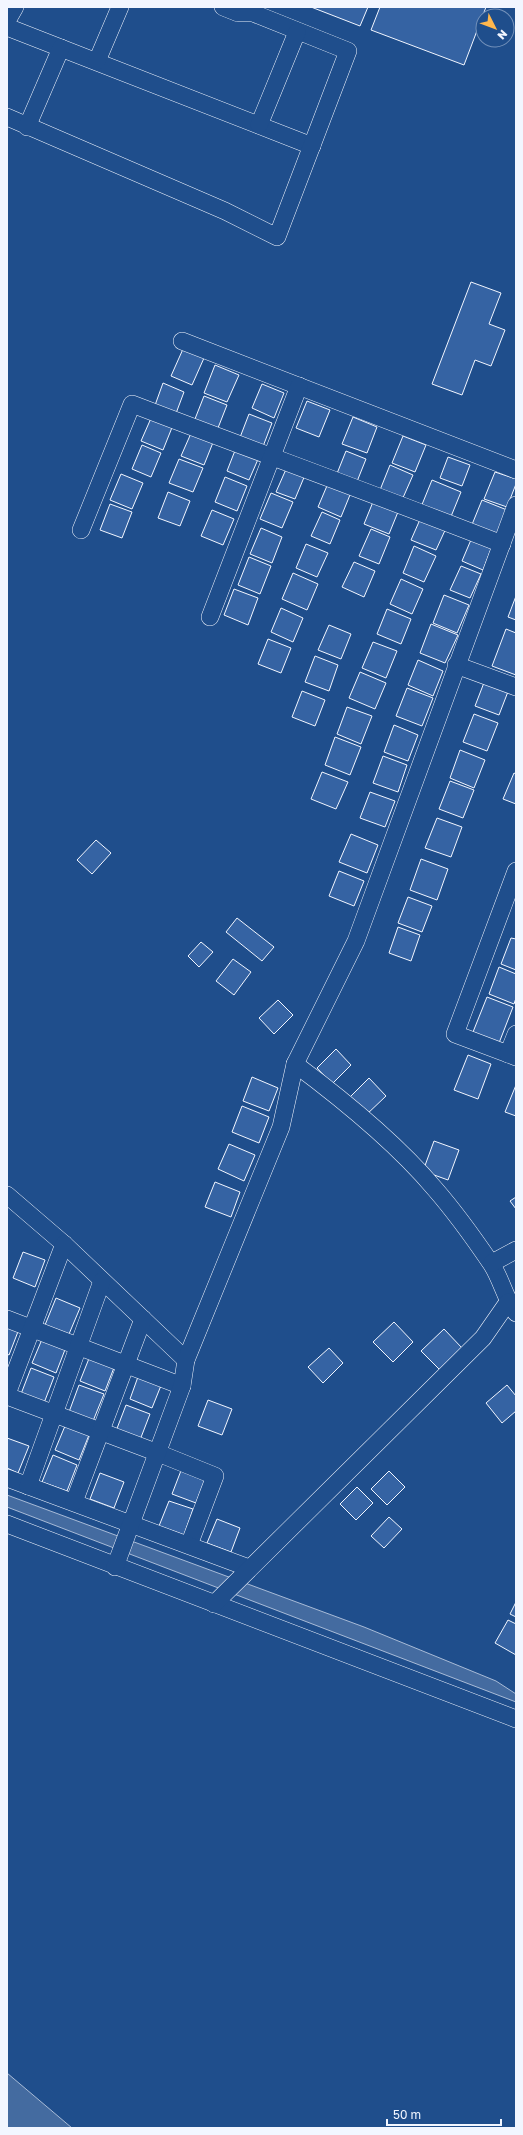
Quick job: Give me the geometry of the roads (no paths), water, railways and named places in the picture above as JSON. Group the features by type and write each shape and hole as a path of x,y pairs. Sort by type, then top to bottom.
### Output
{"street":[{"path":"7,22 15,7"},
{"path":"97,62 120,7"},
{"path":"7,117 27,127 89,151 225,211 277,237 348,51 297,32 253,13 238,13 223,7"},
{"path":"7,26 312,146"},
{"path":"259,125 297,32"},
{"path":"27,127 61,48"},
{"path":"182,341 516,470"},
{"path":"210,617 298,386"},
{"path":"81,530 132,404 270,457 366,491 502,544"},
{"path":"117,1562 182,1386 186,1360 281,1127 295,1064 356,941 456,665 516,505"},
{"path":"456,665 516,687"},
{"path":"516,871 512,896 455,1034 512,1055 516,1034"},
{"path":"219,1599 483,1338 512,1307 492,1263 435,1189 399,1152 320,1083 295,1064"},
{"path":"7,1195 64,1244 186,1360"},
{"path":"64,1244 31,1328 7,1395 214,1476 189,1545"},
{"path":"492,1263 516,1250"},
{"path":"28,1486 102,1281"},
{"path":"7,1319 182,1386"},
{"path":"74,1502 143,1319"},
{"path":"7,1478 74,1502 128,1530 189,1545 245,1572"},
{"path":"7,1524 219,1599 516,1719"}],"water":[{"path":"7,1495 364,1627 496,1681 516,1694 516,1702 7,1507"},
{"path":"7,2073 72,2128 7,2128"}]}
